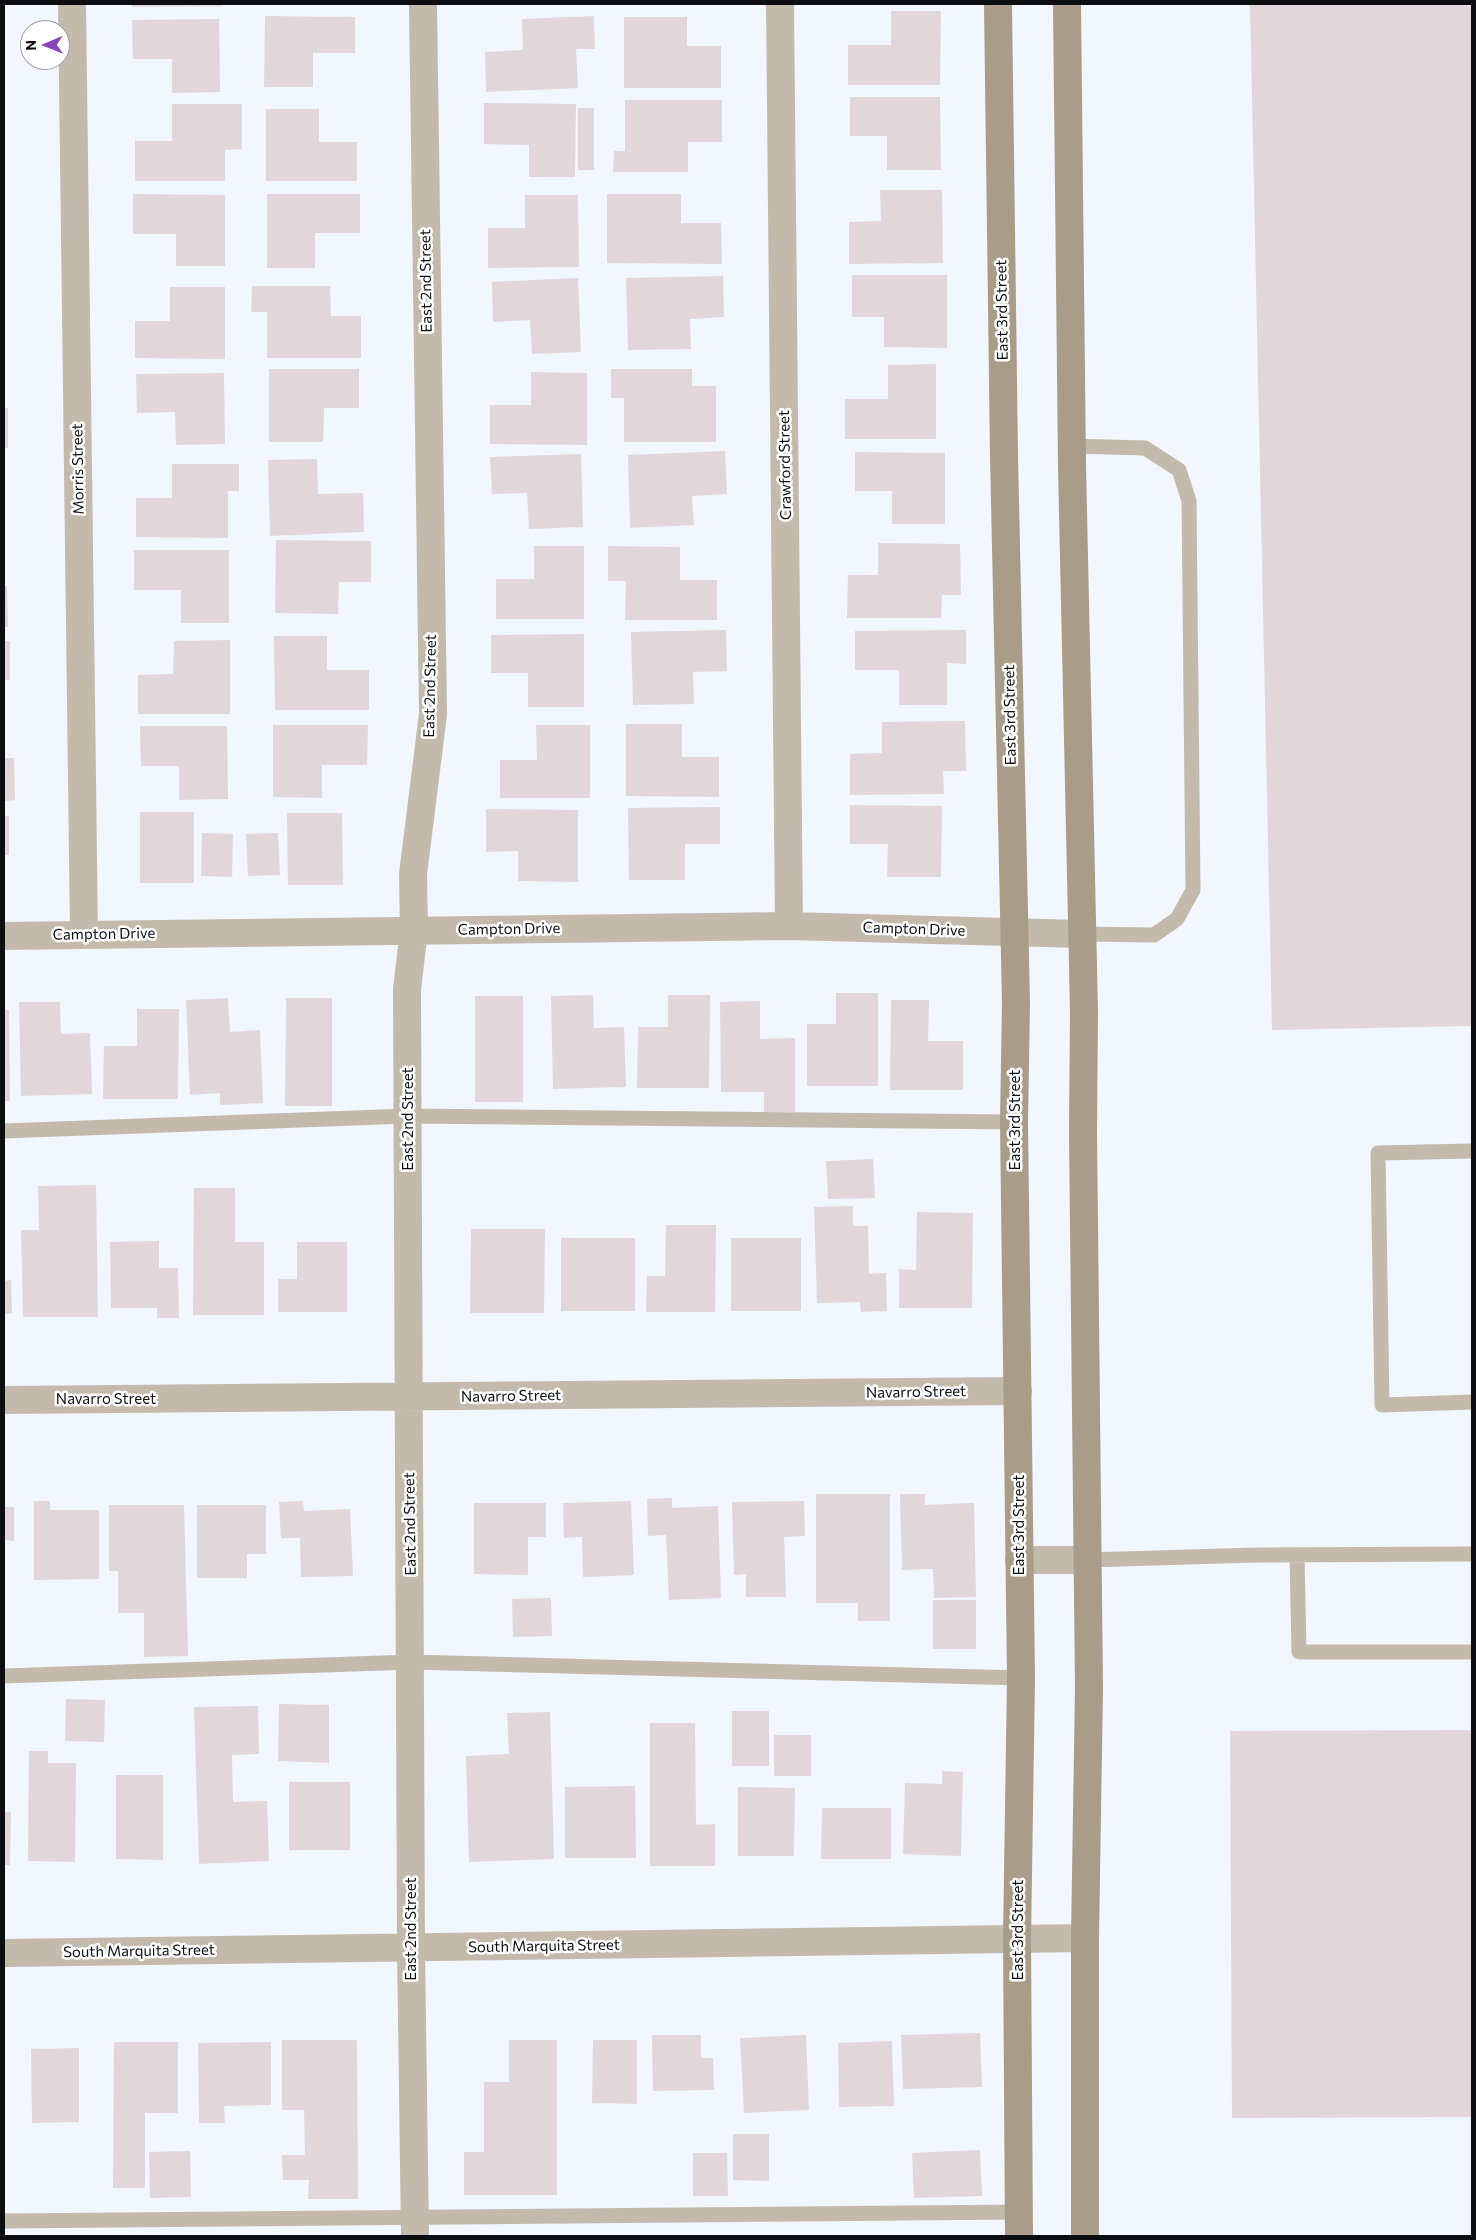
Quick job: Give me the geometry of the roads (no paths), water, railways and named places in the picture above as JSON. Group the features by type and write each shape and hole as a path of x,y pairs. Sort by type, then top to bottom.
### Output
{"street":[{"name":"Morris Street","path":"72,4 84,934"},
{"name":"East 2nd Street","path":"415,2228 411,1948 407,989 414,930 413,874 433,714 423,4"},
{"name":"Crawford Street","path":"780,4 789,926"},
{"name":"East 3rd Street","path":"998,4 1004,456 1016,1003 1014,1122 1021,1678 1017,1939 1020,2224"},
{"path":"1066,4 1072,446 1084,1012 1083,1132 1089,1688 1085,1938 1085,2236"},
{"name":"Campton Drive","path":"4,936 789,926 1081,934"},
{"name":"Navarro Street","path":"4,1400 1018,1390"},
{"path":"1019,1560 1087,1560"},
{"name":"South Marquita Street","path":"4,1953 1085,1938"}],"lane":[{"path":"1072,446 1145,448 1180,470 1189,501 1193,890 1178,919 1154,935 1081,934"},
{"path":"4,1131 408,1116 1014,1122"},
{"path":"1472,1151 1378,1152 1382,1405 1472,1402"},
{"path":"1087,1560 1297,1555 1472,1554"},
{"path":"1297,1555 1299,1652 1472,1652"},
{"path":"4,1676 411,1662 1021,1678"},
{"path":"4,2221 415,2228 1020,2224"}]}
